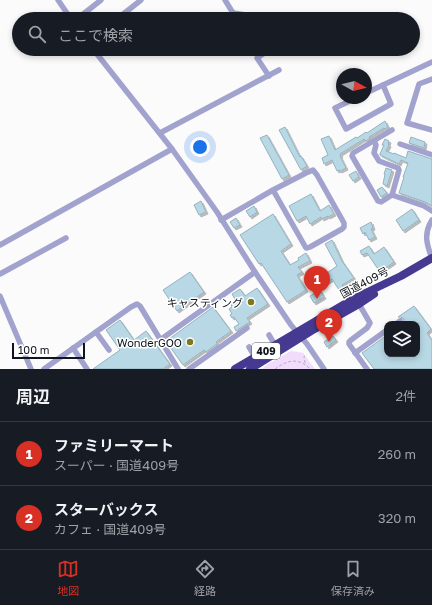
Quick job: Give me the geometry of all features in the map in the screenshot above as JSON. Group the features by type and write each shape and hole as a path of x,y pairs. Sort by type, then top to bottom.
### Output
{"highway":[{"name":"国道409号","path":"250,369 356,298 432,259"},
{"name":"国道409号","path":"235,369 276,345 299,335 359,304 401,276"}],"street":[{"path":"58,0 66,12"},
{"path":"86,12 101,0"},
{"path":"126,12 141,0"},
{"path":"225,0 232,12"},
{"path":"98,56 172,149 217,212 255,272 324,369"},
{"path":"260,56 257,58 269,76"},
{"path":"372,90 432,62"},
{"path":"160,133 279,70"},
{"path":"432,78 419,84 407,123 432,130"},
{"path":"343,104 335,108 346,129 391,104 383,85"},
{"path":"374,141 376,145 374,153 379,161 398,168 399,170 392,195 381,202 378,201 352,156 353,152 392,130"},
{"path":"400,144 432,155"},
{"path":"0,245 172,149"},
{"path":"221,220 273,190 306,173 315,171 344,227 306,248 273,190"},
{"path":"392,195 424,206 432,211"},
{"path":"432,220 429,224 426,240 432,259"},
{"path":"0,274 66,238"},
{"path":"160,340 255,272"},
{"path":"0,296 31,369"},
{"path":"44,369 137,304 140,306 178,369"},
{"path":"359,304 370,323 367,328 349,342 349,344 367,369"},
{"path":"189,369 247,328"},
{"path":"96,332 109,350"},
{"path":"355,353 384,332"},
{"path":"269,335 276,345"},
{"path":"249,347 255,357"},
{"path":"73,348 87,369"}],"path":[{"path":"304,363 304,356 307,355"},
{"path":"276,369 282,364 292,361 304,363 310,369"}],"shaded area":[{"path":"291,351 304,353 304,356 315,369 262,369 268,364"}],"building":[{"path":"385,121 388,127 369,137 370,138 366,141 364,139 340,154 346,168 337,171 332,160 324,164 322,158 328,155 321,139 329,136 335,150 356,137 357,138 366,132 367,133"},
{"path":"285,127 300,157 301,156 307,166 301,170 279,130"},
{"path":"267,135 289,175 282,179 260,138"},
{"path":"411,137 425,142 424,148 409,143"},
{"path":"385,139 389,141 386,151 406,158 408,151 432,159 432,206 399,193 408,163 401,160 399,164 380,155"},
{"path":"386,168 392,170 387,186 383,184"},
{"path":"356,171 359,177 353,181 349,175"},
{"path":"382,187 387,193 381,197 377,190"},
{"path":"311,194 320,211 329,205 334,214 322,219 321,217 310,224 306,216 297,221 289,206"},
{"path":"201,201 206,212 199,215 194,205"},
{"path":"254,206 257,212 250,217 246,211"},
{"path":"412,209 419,220 403,231 396,220"},
{"path":"273,214 291,244 281,251 290,265 299,260 298,258 306,253 310,261 298,267 302,272 297,275 306,290 287,302 240,235"},
{"path":"236,218 240,225 234,228 230,222"},
{"path":"371,222 373,228 371,229 375,237 369,240 365,232 363,234 360,228"},
{"path":"332,240 342,261 354,278 342,285 346,290 341,293 332,279 321,286 313,274 321,270 324,275 337,266 325,244"},
{"path":"369,246 374,254 384,247 394,262 380,272 367,253 362,255 360,251"},
{"path":"190,272 204,292 177,311 163,290"},
{"path":"257,288 268,304 247,318 250,322 236,331 234,327 239,324 234,317 232,318 230,315 232,314 229,309 232,307 231,304 236,301 232,294 240,289 245,296"},
{"path":"320,290 324,297 314,303 310,296"},
{"path":"414,306 431,329 427,333 432,340 432,369 374,369 362,353 384,337 384,357 420,357 420,321 404,321 401,317 398,317"},
{"path":"213,307 231,331 216,342 217,344 206,352 204,350 183,365 170,347 173,344 169,339"},
{"path":"120,320 134,340 146,331 170,364 163,369 93,369 120,350 106,330"},
{"path":"333,336 336,340 327,347 324,342"}],"place":[{"name":"ファミリーマート","path":"317,299"},
{"name":"キャスティング","path":"251,302"},
{"name":"WonderGOO","path":"190,342"},
{"name":"スターバックス","path":"329,342"}]}
